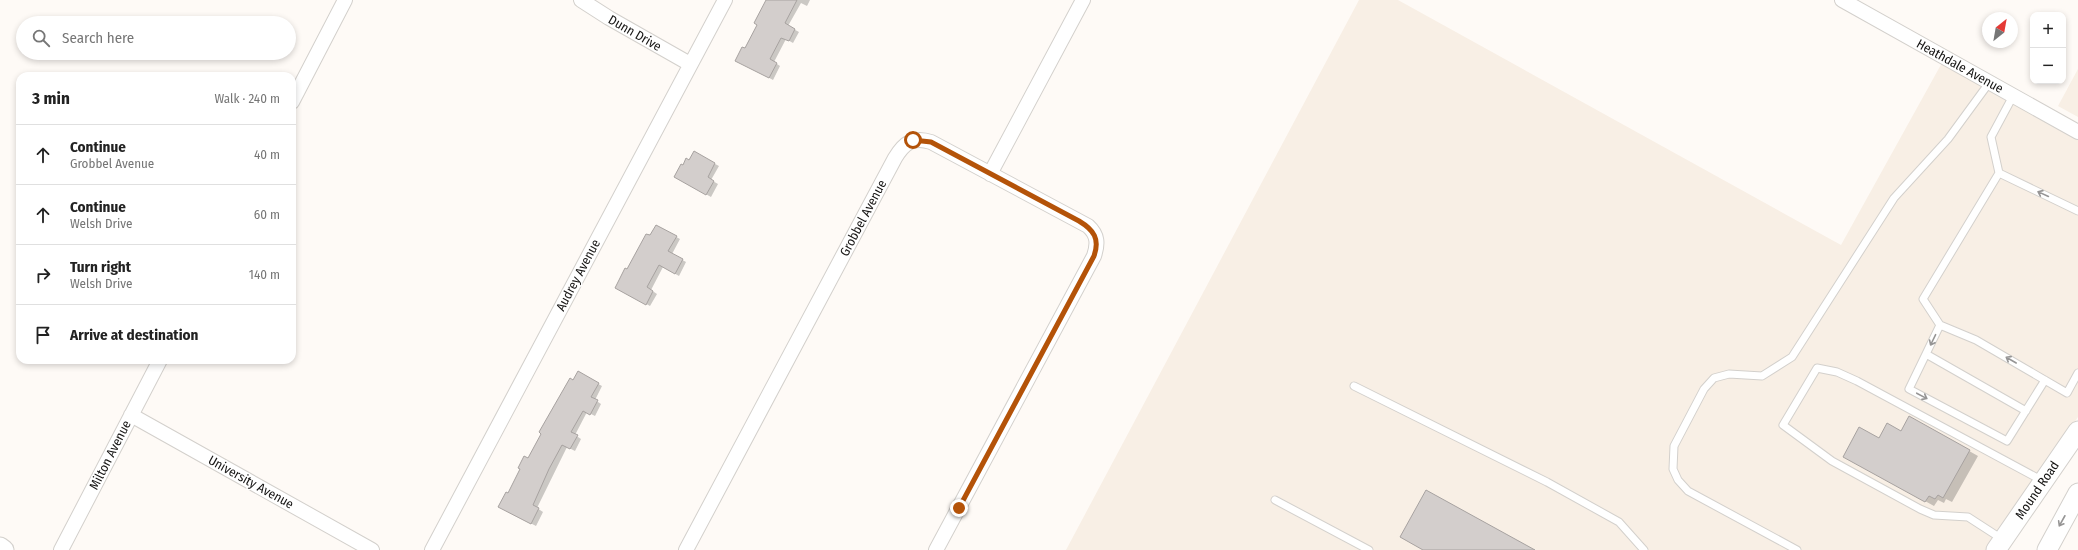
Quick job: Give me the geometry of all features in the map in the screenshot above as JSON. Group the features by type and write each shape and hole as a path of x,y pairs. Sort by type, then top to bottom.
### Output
{"main road":[{"name":"Mound Road","path":"2000,545 2078,430"},
{"path":"2047,550 2078,493"},
{"path":"0,547 4,550"}],"street":[{"path":"296,94 345,0"},
{"name":"Dunn Drive","path":"581,0 609,18 690,64"},
{"name":"Audrey Avenue","path":"432,550 724,0"},
{"path":"990,174 1083,0"},
{"name":"Heathdale Avenue","path":"1842,0 2078,132"},
{"name":"Grobbel Avenue","path":"686,550 901,149 913,140 926,140 1088,226 1096,236 1097,247 936,550"},
{"name":"Milton Avenue","path":"61,550 158,364"},
{"name":"University Avenue","path":"131,415 372,550"}],"lane":[{"path":"1797,550 1688,491 1678,480 1673,469 1674,446 1704,389 1714,378 1728,374 1762,376 1792,357 1894,198 1948,139 1989,83"},
{"path":"2013,96 1991,136 1999,173 1923,299 1940,325 1976,340 2067,392 2078,373"},
{"path":"1999,173 2078,211"},
{"path":"1940,325 1909,389 2007,441 2045,380"},
{"path":"1926,354 2026,411"},
{"path":"2000,545 1968,517 1934,515 1920,509 1832,461 1783,425 1817,368 1837,372 1858,381 2043,481"},
{"path":"1354,386 1547,482 1619,522 1644,550"},
{"path":"1275,500 1369,550"}],"shaded area":[{"path":"1359,0 1398,0 1841,245 1943,61 2078,138 2078,417 1987,550 1066,550"},
{"path":"2078,69 2078,117 2058,106"}],"building":[{"path":"766,0 797,0 785,23 795,29 789,41 781,38 770,59 777,63 769,78 735,61 742,47 745,48 757,25 754,23"},
{"path":"694,151 715,163 708,177 714,181 706,195 674,177 681,164 683,165 686,158 689,160"},
{"path":"656,225 677,236 668,251 683,259 675,274 659,265 647,287 653,291 646,305 615,288 625,268 627,269 646,234 650,235"},
{"path":"578,371 599,383 591,397 598,400 590,415 583,411 571,432 578,435 570,449 562,445 549,469 533,505 539,508 531,524 498,507 506,492 508,493 520,469 518,468 524,456 528,458 541,434 539,432 570,378 573,380"},
{"path":"1909,416 1970,450 1943,498 1938,495 1935,499 1929,496 1925,502 1843,457 1859,427 1879,438 1887,423 1901,431"},
{"path":"1426,490 1535,550 1423,550 1400,537"}],"route":[{"path":"913,140 918,139 931,142 1079,221 1088,226 1094,232 1097,242 1094,256 959,508"}]}
